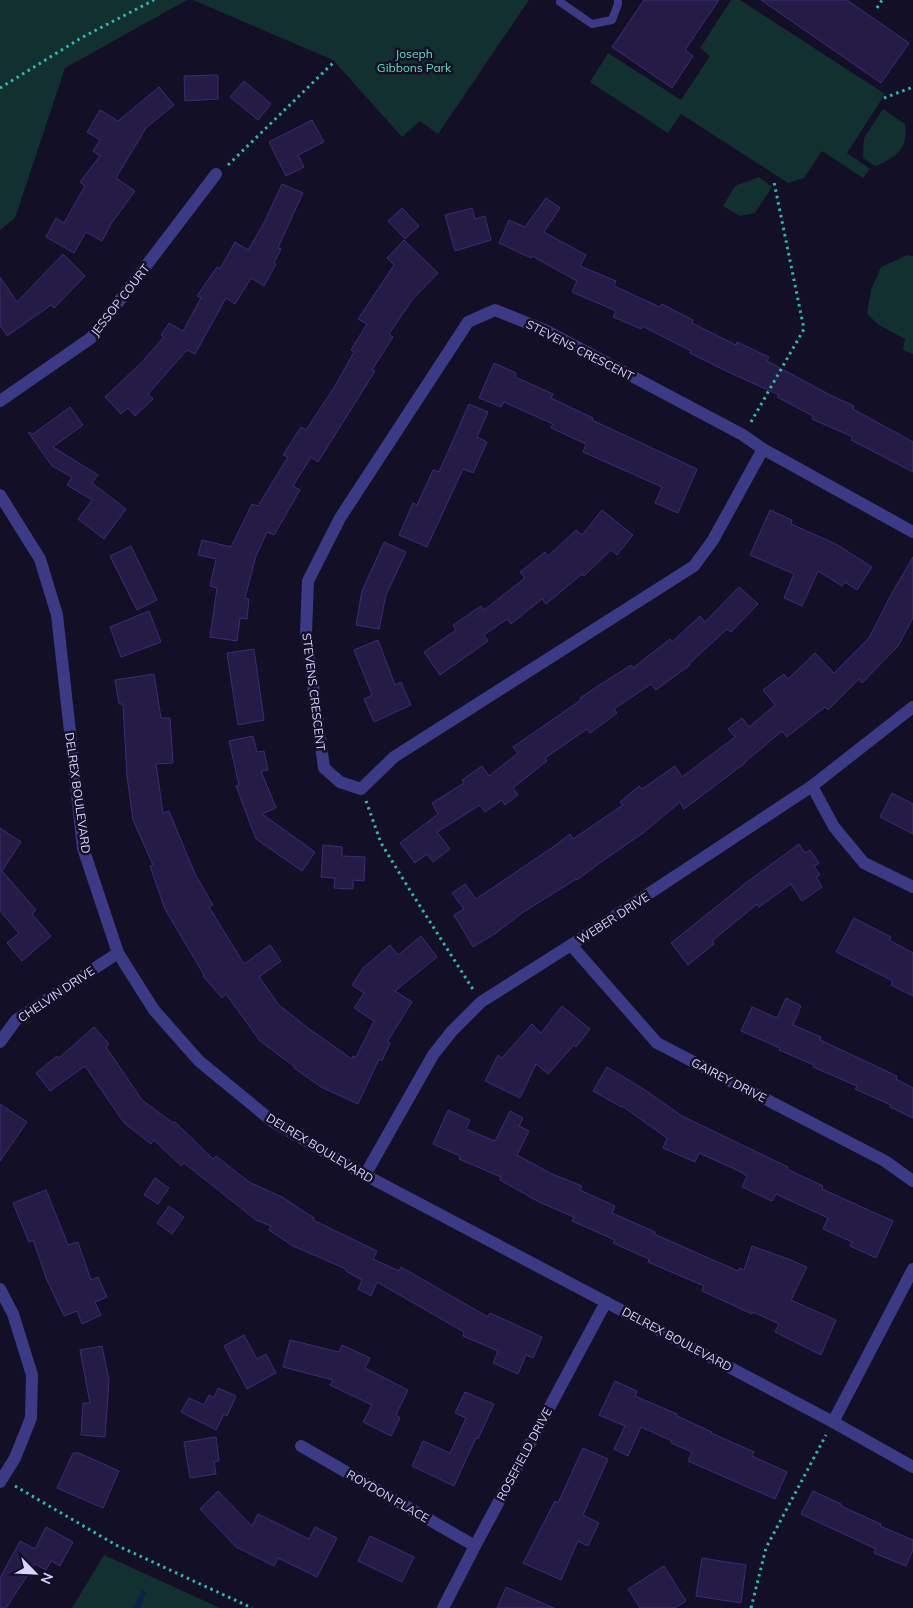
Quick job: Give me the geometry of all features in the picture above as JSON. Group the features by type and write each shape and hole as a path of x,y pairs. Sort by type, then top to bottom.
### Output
{"street":[{"name":"JESSOP COURT","path":"0,401 91,338 216,174"},
{"name":"STEVENS CRESCENT","path":"361,789 340,782 324,768 306,633 308,581 340,518 468,322 495,310 545,330 743,435 763,449 913,532"},
{"path":"361,789 394,757 694,566 713,540 763,449"},
{"name":"DELREX BOULEVARD","path":"0,495 40,558 57,615 83,848 118,952 154,1010 199,1061 272,1121 365,1175 833,1422 913,1467"},
{"name":"WEBER DRIVE","path":"365,1175 433,1055 452,1031 481,1002 812,786 913,707"},
{"path":"812,786 834,827 864,862 913,887"},
{"name":"GAIREY DRIVE","path":"571,945 657,1043 885,1161 913,1181"},
{"name":"CHELVIN DRIVE","path":"0,1042 16,1020 118,952"},
{"path":"833,1422 913,1269"},
{"path":"0,1290 13,1314 32,1375 31,1418 16,1458 1,1480"},
{"name":"ROSEFIELD DRIVE","path":"443,1608 606,1302"},
{"name":"ROYDON PLACE","path":"301,1446 475,1546"}],"lane":[{"path":"561,0 560,2 592,24 612,20 618,0"}],"path":[{"path":"0,88 81,38 154,0"},
{"path":"877,8 882,0"},
{"path":"216,174 237,157 334,61"},
{"path":"884,98 913,87"},
{"path":"743,435 804,328 774,182"},
{"path":"361,789 382,843 481,1002"},
{"path":"751,1608 766,1548 833,1422"},
{"path":"1,1480 116,1545 252,1608"}],"green space":[{"path":"0,0 187,0 65,68 15,218 0,230"},
{"name":"Joseph Gibbons Park","path":"193,0 529,0 438,134 420,121 402,137 333,60"},
{"path":"731,0 740,0 885,94 847,153 870,169 863,178 822,151 804,178 788,183 681,114 668,133 590,82 608,53 681,100 710,56 700,48"},
{"path":"883,109 905,124 905,140 895,156 875,166 863,158 864,138"},
{"path":"759,177 772,187 755,213 740,216 723,206 735,186"},
{"path":"908,255 913,256 913,354 903,350 905,339 879,325 867,314 871,290 881,267"},
{"path":"104,1555 220,1608 72,1608"}],"building":[{"path":"644,0 719,0 685,50 693,56 672,88 612,47"},
{"path":"761,0 847,0 909,43 881,83"},
{"path":"218,75 218,99 185,101 184,76"},
{"path":"244,81 271,104 258,120 230,97"},
{"path":"159,87 174,105 146,128 116,178 135,191 111,224 102,241 86,232 74,253 46,237 56,218 64,223 85,186 80,182 100,156 93,151 100,140 87,132 100,110 118,121"},
{"path":"312,120 324,142 298,155 304,167 286,176 269,142"},
{"path":"282,184 303,193 278,248 281,249 274,263 276,264 264,286 251,278 235,304 226,298 195,354 187,350 148,394 153,399 135,416 128,408 121,414 105,397 140,364 164,337 161,335 169,323 183,331 201,298 197,296 217,267 220,269 235,242 248,250 264,223"},
{"path":"546,198 560,208 544,232 586,255 580,266 616,281 614,286 660,307 662,304 693,320 692,323 736,345 737,342 769,357 767,361 854,406 853,409 913,442 913,472 851,440 853,437 812,419 813,416 777,397 779,395 690,353 691,351 642,326 641,329 613,317 616,311 572,292 577,281 532,256 531,258 499,243 509,220 525,227"},
{"path":"402,208 419,226 405,239 388,221"},
{"path":"472,208 475,219 485,216 491,240 455,251 445,215"},
{"path":"404,240 438,273 412,300 389,334 393,337 372,370 375,371 318,462 311,457 293,486 300,490 274,535 267,532 256,556 245,598 249,599 247,619 240,618 237,641 210,637 217,588 210,586 216,559 198,555 202,540 231,547 252,504 258,506 288,457 283,455 301,427 306,430 335,386 354,352 351,350 367,324 358,319 394,265 387,258"},
{"path":"63,254 85,276 54,308 51,305 7,336 0,325 0,277 17,302"},
{"path":"494,363 516,373 515,377 553,394 551,398 593,418 592,420 697,469 678,513 655,503 662,487 583,452 586,444 551,428 553,424 504,402 501,407 479,398"},
{"path":"469,404 488,412 477,437 487,442 473,473 463,469 427,547 399,535 413,503 417,505 433,470 439,472"},
{"path":"70,407 83,425 53,447 98,475 92,483 126,509 104,539 78,519 92,500 67,485 72,477 52,466 28,432 33,434"},
{"path":"602,510 633,535 617,555 611,550 584,576 582,574 546,604 542,599 511,624 507,619 484,635 488,641 440,675 424,652 456,630 453,625 481,606 484,610 525,578 520,572 545,552 548,556 576,530 582,535"},
{"path":"770,510 792,520 791,524 836,544 872,567 857,590 845,582 842,586 818,571 802,606 784,598 794,574 750,555"},
{"path":"384,542 406,552 386,595 379,629 356,625 362,591"},
{"path":"131,546 157,600 137,610 110,556"},
{"path":"913,557 913,618 898,646 862,683 859,679 828,710 825,707 787,737 782,731 745,763 684,809 680,802 643,833 577,880 522,913 496,933 473,947 454,915 464,909 452,893 465,884 476,899 570,834 573,839 623,805 620,802 639,786 642,789 675,766 682,777 735,737 728,729 742,718 749,727 775,705 763,690 784,674 788,679 815,653 834,673 869,638"},
{"path":"739,587 758,604 731,632 727,629 690,665 656,690 651,684 614,709 617,713 590,733 587,729 545,758 547,761 513,788 518,795 505,805 502,800 485,812 480,805 437,832 450,849 433,862 427,854 415,863 400,843 438,814 432,803 464,783 462,780 482,766 489,776 518,753 513,747 598,686 631,665 633,668 670,639 672,642 700,616 705,622"},
{"path":"149,611 161,642 121,657 110,627"},
{"path":"378,640 395,685 401,682 411,705 374,722 364,699 372,695 354,650"},
{"path":"254,649 264,720 238,725 227,653"},
{"path":"154,674 161,718 170,718 173,763 156,764 163,813 169,811 195,874 213,905 209,907 244,964 270,945 281,961 259,977 279,1005 352,1059 353,1056 356,1057 374,1021 354,1008 364,993 352,985 363,968 390,945 398,955 421,936 437,957 395,991 412,1002 387,1042 390,1043 382,1061 379,1059 358,1104 321,1087 260,1041 226,994 222,998 203,976 165,909 150,866 153,865 133,820 127,776 123,704 119,704 115,680"},
{"path":"253,736 257,752 264,751 268,770 261,771 276,808 262,814 315,852 302,871 256,839 236,786 239,785 229,741"},
{"path":"892,793 913,804 913,834 880,817"},
{"path":"0,828 21,842 2,871 36,910 32,914 51,936 22,961 7,943 19,933 0,911"},
{"path":"799,844 805,853 810,850 819,863 814,866 820,875 816,877 822,887 802,901 791,884 759,907 757,904 712,941 714,944 688,965 671,943 747,882"},
{"path":"323,845 342,847 342,856 365,857 364,881 353,880 353,889 334,888 335,878 321,877"},
{"path":"854,918 891,937 889,940 913,953 913,996 891,985 893,981 836,952"},
{"path":"786,998 801,1006 793,1025 821,1037 820,1040 897,1076 896,1079 913,1088 913,1118 890,1107 891,1105 855,1089 857,1086 813,1067 814,1065 779,1050 780,1048 741,1031 752,1007 777,1018"},
{"path":"562,1006 590,1029 576,1047 574,1045 548,1074 536,1064 520,1098 485,1081 498,1055 502,1058 532,1024 541,1033"},
{"path":"94,1027 109,1044 106,1047 142,1100 173,1123 175,1122 213,1159 216,1156 249,1182 282,1197 314,1218 313,1220 377,1251 373,1259 399,1271 401,1267 488,1317 490,1313 542,1337 533,1358 526,1355 518,1374 493,1363 498,1351 463,1336 464,1332 377,1282 371,1296 358,1289 362,1280 346,1271 346,1269 293,1246 269,1230 271,1226 256,1220 184,1163 181,1166 154,1140 151,1144 124,1123 85,1066 50,1091 36,1073 57,1056 59,1058"},
{"path":"607,1067 645,1090 682,1116 788,1167 787,1169 823,1186 822,1189 893,1221 876,1258 850,1246 852,1242 823,1229 828,1218 776,1194 772,1201 742,1187 747,1176 739,1171 699,1153 695,1162 663,1148 667,1138 622,1106 593,1091"},
{"path":"0,1104 27,1122 0,1161"},
{"path":"448,1110 470,1120 466,1129 495,1141 510,1111 523,1118 519,1126 529,1131 517,1155 552,1174 582,1186 580,1190 615,1206 612,1213 655,1232 654,1234 738,1271 740,1268 744,1270 752,1246 807,1267 791,1300 836,1320 821,1355 775,1332 779,1324 702,1291 704,1286 648,1262 649,1259 613,1243 615,1240 572,1221 574,1217 539,1202 500,1180 501,1177 459,1159 460,1156 433,1144"},
{"path":"155,1178 169,1188 158,1204 144,1195"},
{"path":"46,1190 68,1245 78,1242 91,1280 98,1277 107,1297 95,1302 101,1315 82,1324 77,1311 64,1316 47,1280 33,1240 29,1242 13,1203"},
{"path":"169,1206 184,1217 172,1234 157,1223"},
{"path":"244,1335 257,1359 266,1354 276,1373 247,1389 224,1346"},
{"path":"290,1340 339,1352 342,1345 370,1358 365,1368 408,1390 396,1415 400,1418 391,1436 363,1422 372,1405 330,1385 333,1380 283,1367"},
{"path":"102,1346 109,1380 105,1437 81,1435 83,1403 90,1403 80,1350"},
{"path":"615,1381 637,1391 635,1396 677,1414 677,1416 711,1433 754,1452 752,1456 787,1472 775,1499 688,1461 692,1452 641,1427 628,1456 614,1449 625,1426 599,1415"},
{"path":"218,1388 236,1396 227,1416 224,1414 216,1430 181,1412 189,1398 204,1405 209,1395 214,1398"},
{"path":"465,1392 494,1404 454,1486 412,1466 423,1441 450,1453 466,1418 455,1413"},
{"path":"216,1437 219,1461 214,1462 216,1474 190,1478 184,1442"},
{"path":"583,1448 608,1459 583,1515 599,1523 588,1546 578,1541 561,1580 523,1563 555,1501 558,1503"},
{"path":"73,1453 79,1453 119,1471 103,1508 57,1488"},
{"path":"218,1491 252,1526 258,1514 309,1539 315,1527 337,1538 317,1577 278,1558 274,1566 236,1547 200,1509"},
{"path":"813,1491 881,1524 880,1526 913,1540 913,1550 906,1566 874,1553 876,1549 801,1514"},
{"path":"46,1527 73,1542 60,1566 51,1561 46,1570 35,1564 6,1608 0,1608 0,1578 20,1541 35,1549"},
{"path":"370,1536 414,1557 402,1582 358,1561"},
{"path":"702,1558 746,1565 741,1603 696,1596"},
{"path":"664,1566 686,1601 675,1608 640,1608 628,1589"},
{"path":"506,1587 554,1608 497,1608"}],"waterway":[{"path":"137,1608 143,1593"}]}
